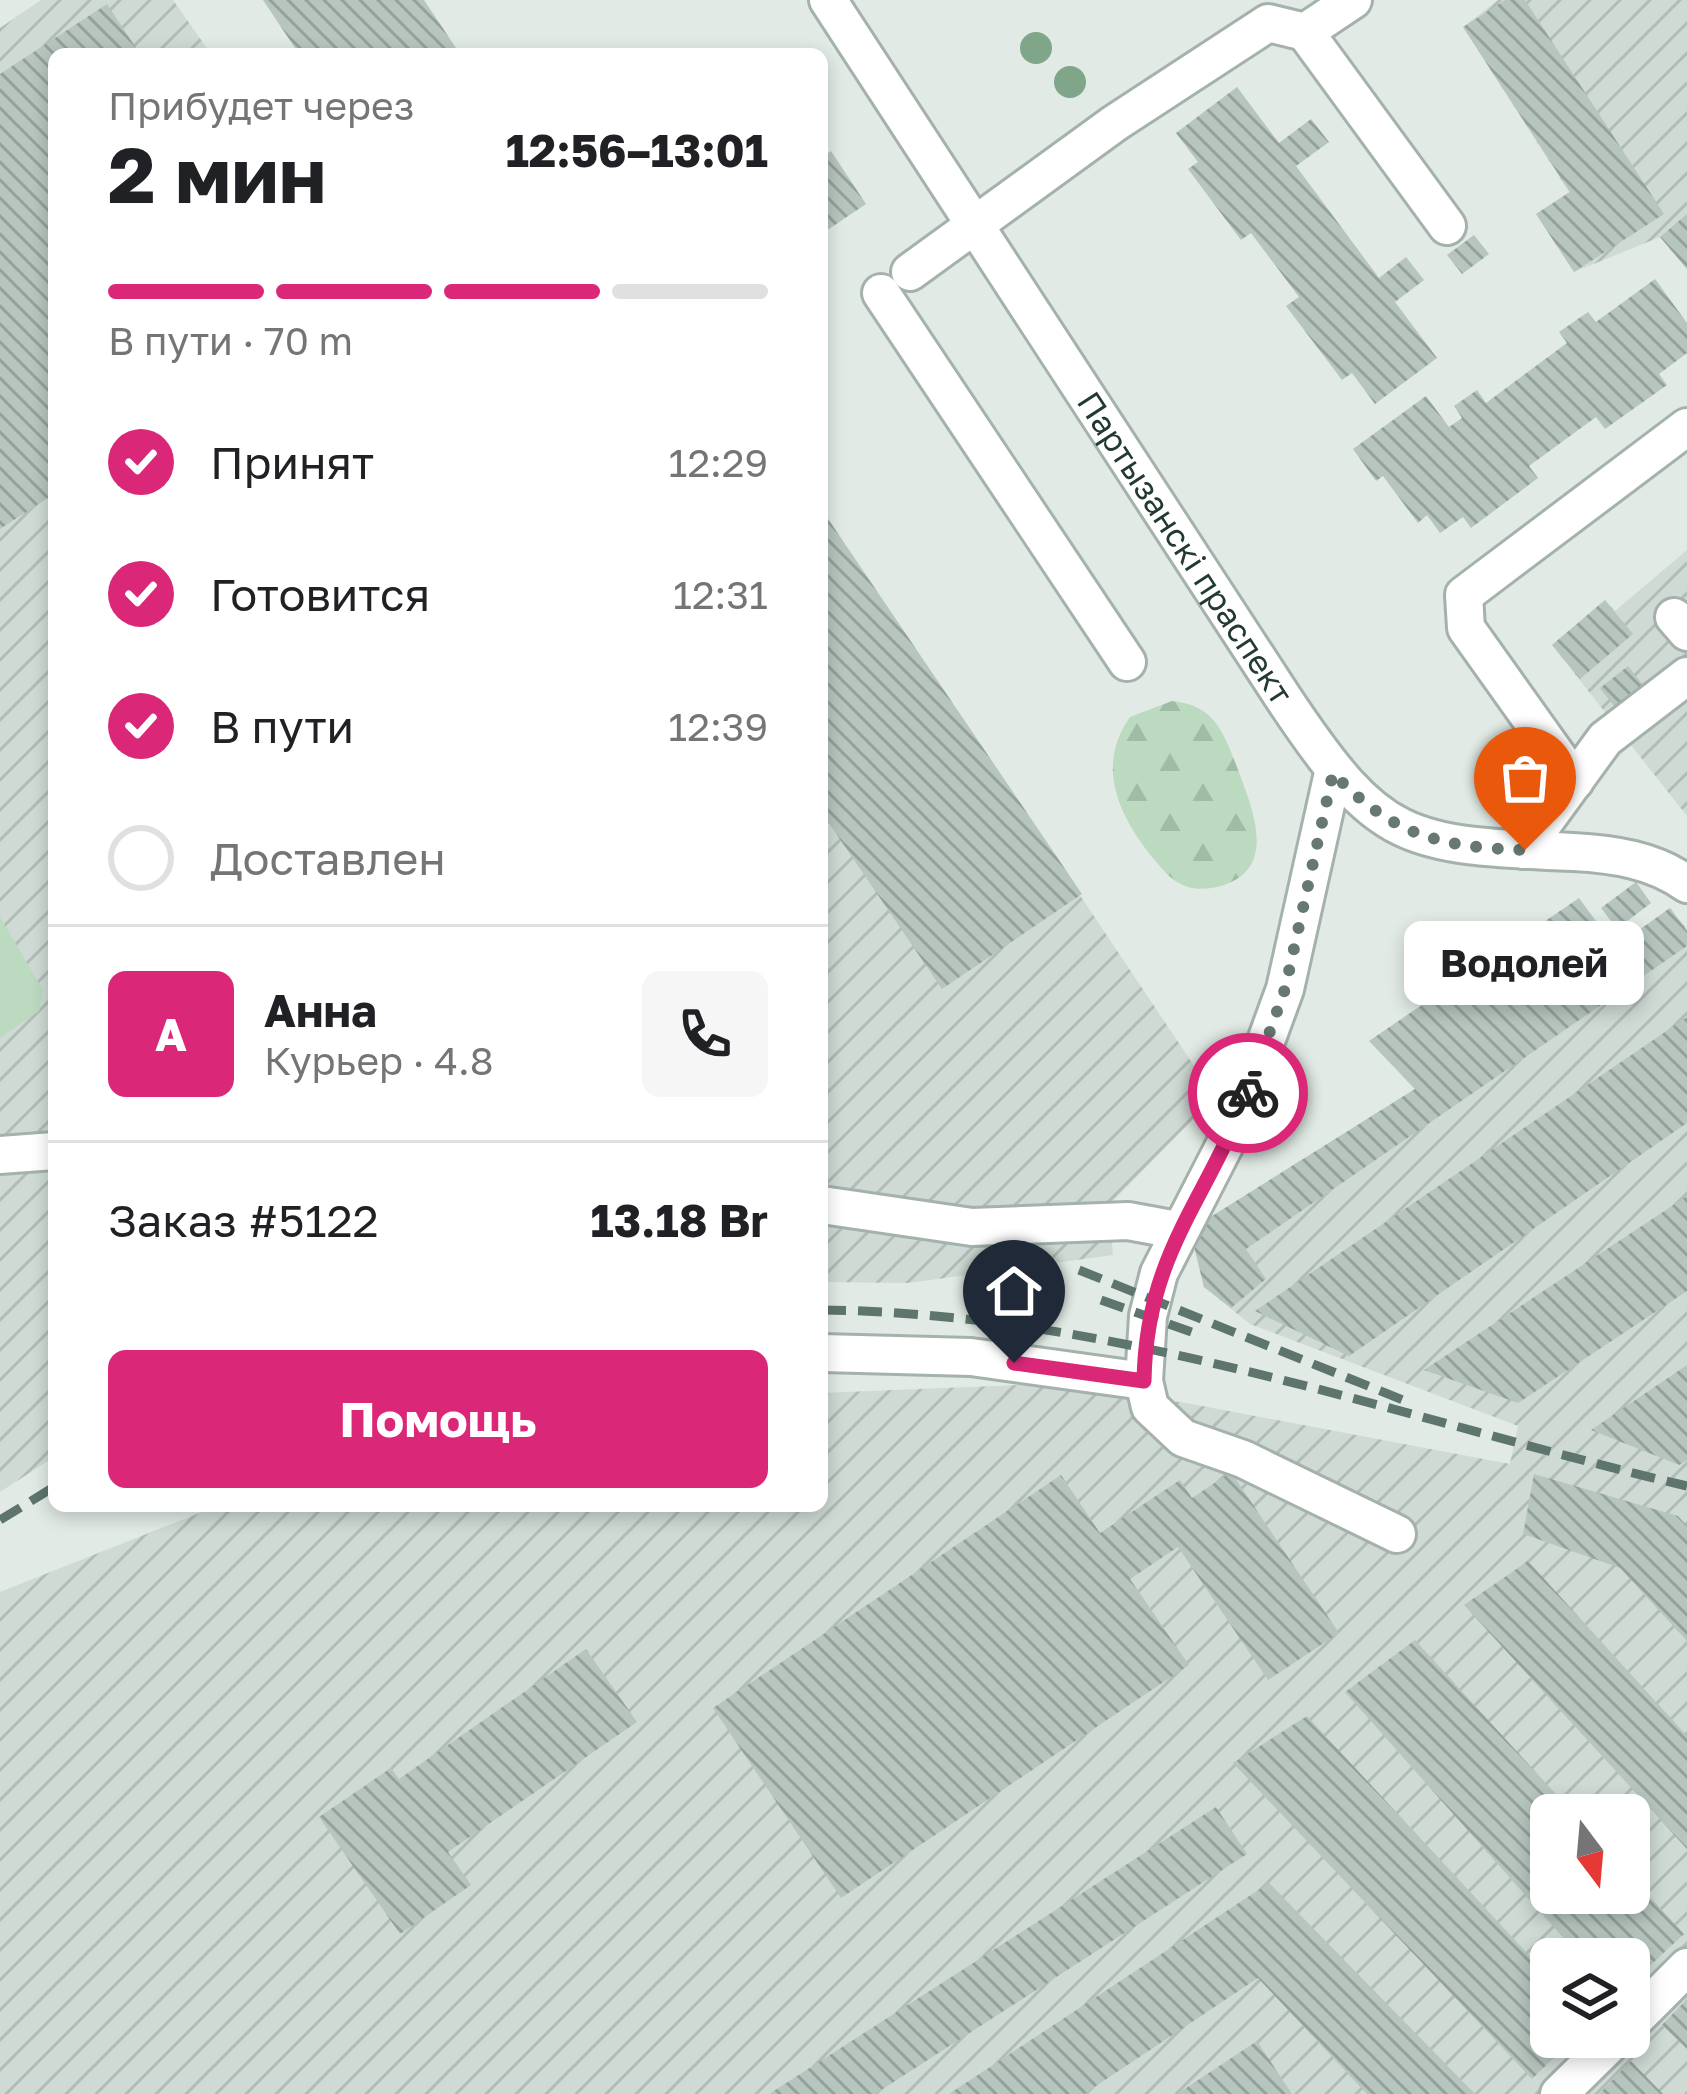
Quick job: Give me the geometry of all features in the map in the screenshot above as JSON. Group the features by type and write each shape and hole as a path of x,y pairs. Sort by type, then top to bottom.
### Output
{"street":[{"name":"Партызанскі праспект","path":"828,0 1333,773 1396,826 1439,843 1608,854 1645,863 1687,884"},
{"path":"1305,32 1353,0"},
{"path":"1127,662 895,282 1237,40 1268,23 1305,32 1448,226"},
{"path":"1575,782 1466,628 1464,595 1687,427"},
{"path":"1525,850 1605,739 1687,676"},
{"path":"1333,773 1308,901 1261,1060 1236,1123 1178,1230 1148,1316 1144,1381 1150,1407 1184,1438 1243,1459 1397,1534"},
{"path":"0,1155 48,1151"},
{"path":"828,1206 973,1227 1127,1221 1178,1230"},
{"path":"828,1353 970,1357 1144,1381"},
{"path":"1650,2004 1687,1967"},
{"path":"1559,2094 1595,2058"}],"shaded area":[{"path":"41,0 173,0 207,48 48,48 48,1461 0,1492 0,28"},
{"path":"1498,0 1687,0 1687,269 1660,237 1574,272 1536,214 1569,192 1463,27"},
{"path":"828,519 1215,1097 1109,1205 1113,1255 908,1283 828,1282"},
{"path":"1687,550 1687,816 1552,645 1605,600 1615,611"},
{"path":"1670,908 1687,929 1687,2094 0,2094 0,1592 202,1512 828,1512 828,1393 1044,1384 1186,1403 1510,1464 1518,1426 1250,1324 1204,1287 1190,1230 1415,1089"}],"green space":[{"path":"1172,701 1198,708 1215,722 1254,816 1256,850 1251,864 1241,876 1220,886 1192,888 1168,875 1130,825 1116,790 1114,754 1130,717"},
{"path":"0,917 43,990 39,1011 0,1038"}],"building":[{"path":"263,0 424,0 456,48 295,48"},
{"path":"1505,0 1525,0 1664,214 1574,272 1536,214 1570,192 1463,27"},
{"path":"107,4 136,48 48,48 48,498 0,529 0,74"},
{"path":"1237,87 1279,143 1311,119 1329,142 1296,166 1379,278 1406,257 1424,280 1395,302 1437,358 1375,404 1352,373 1342,380 1286,306 1299,297 1251,233 1241,240 1188,169 1198,162 1176,133"},
{"path":"831,151 866,204 828,230"},
{"path":"1687,214 1687,269 1660,237"},
{"path":"1474,235 1489,254 1462,274 1447,255"},
{"path":"1655,279 1687,323 1687,353 1659,374 1667,385 1605,429 1596,417 1529,466 1538,478 1471,528 1463,517 1440,533 1427,515 1418,523 1383,476 1376,481 1353,449 1426,396 1449,427 1462,418 1454,406 1477,390 1486,403 1567,343 1559,332 1588,312 1596,322"},
{"path":"828,519 1082,894 942,989 828,822"},
{"path":"1605,600 1633,634 1580,679 1552,645"},
{"path":"1628,666 1646,689 1618,711 1600,688"},
{"path":"1636,882 1651,903 1617,929 1601,908"},
{"path":"1579,898 1615,947 1670,908 1687,931 1687,946 1246,1249 1266,1279 1231,1308 1204,1287 1190,1230 1415,1089 1369,1041"},
{"path":"1687,1017 1687,1123 1349,1356 1255,1311"},
{"path":"1687,1196 1687,1291 1518,1403 1424,1370"},
{"path":"1687,1365 1687,1460 1679,1465 1591,1430"},
{"path":"1231,1472 1339,1633 1268,1680 1178,1547 1130,1579 1189,1665 841,1898 713,1708 1061,1475 1100,1533 1180,1480 1192,1498"},
{"path":"1534,1474 1678,1516 1687,1526 1687,1641 1620,1568 1523,1534"},
{"path":"1528,1561 1687,1736 1687,1849 1650,1809 1650,1794 1637,1794 1464,1605"},
{"path":"1415,1640 1556,1794 1530,1794 1530,1900 1345,1692"},
{"path":"586,1649 637,1722 448,1852 471,1885 400,1934 319,1817 391,1768 399,1779"},
{"path":"1307,1716 1530,1956 1530,2058 1554,2058 1532,2079 1233,1763"},
{"path":"1216,1807 1247,1854 875,2094 769,2094"},
{"path":"1269,1883 1475,2094 1367,2094 1258,1978 1084,2094 949,2094"},
{"path":"1650,1897 1684,1934 1650,1966 1650,1938 1563,1938 1542,1914 1650,1914"},
{"path":"1687,1999 1687,2049 1662,2025"},
{"path":"1257,2041 1292,2094 1177,2094"},
{"path":"1631,2061 1663,2094 1599,2094"}],"railway":[{"path":"1079,1270 1403,1400"},
{"path":"1101,1300 1197,1334"},
{"path":"828,1310 1042,1329 1150,1349 1687,1486"},
{"path":"0,1520 48,1491"}],"way so far":[{"path":"1248,1093 1285,989 1333,773 1396,826 1439,843 1525,850"}],"place":[{"name":"Водолей","path":"1525,850"}],"route":[{"path":"1014,1363 1144,1381 1148,1316 1159,1273 1248,1093"}]}
